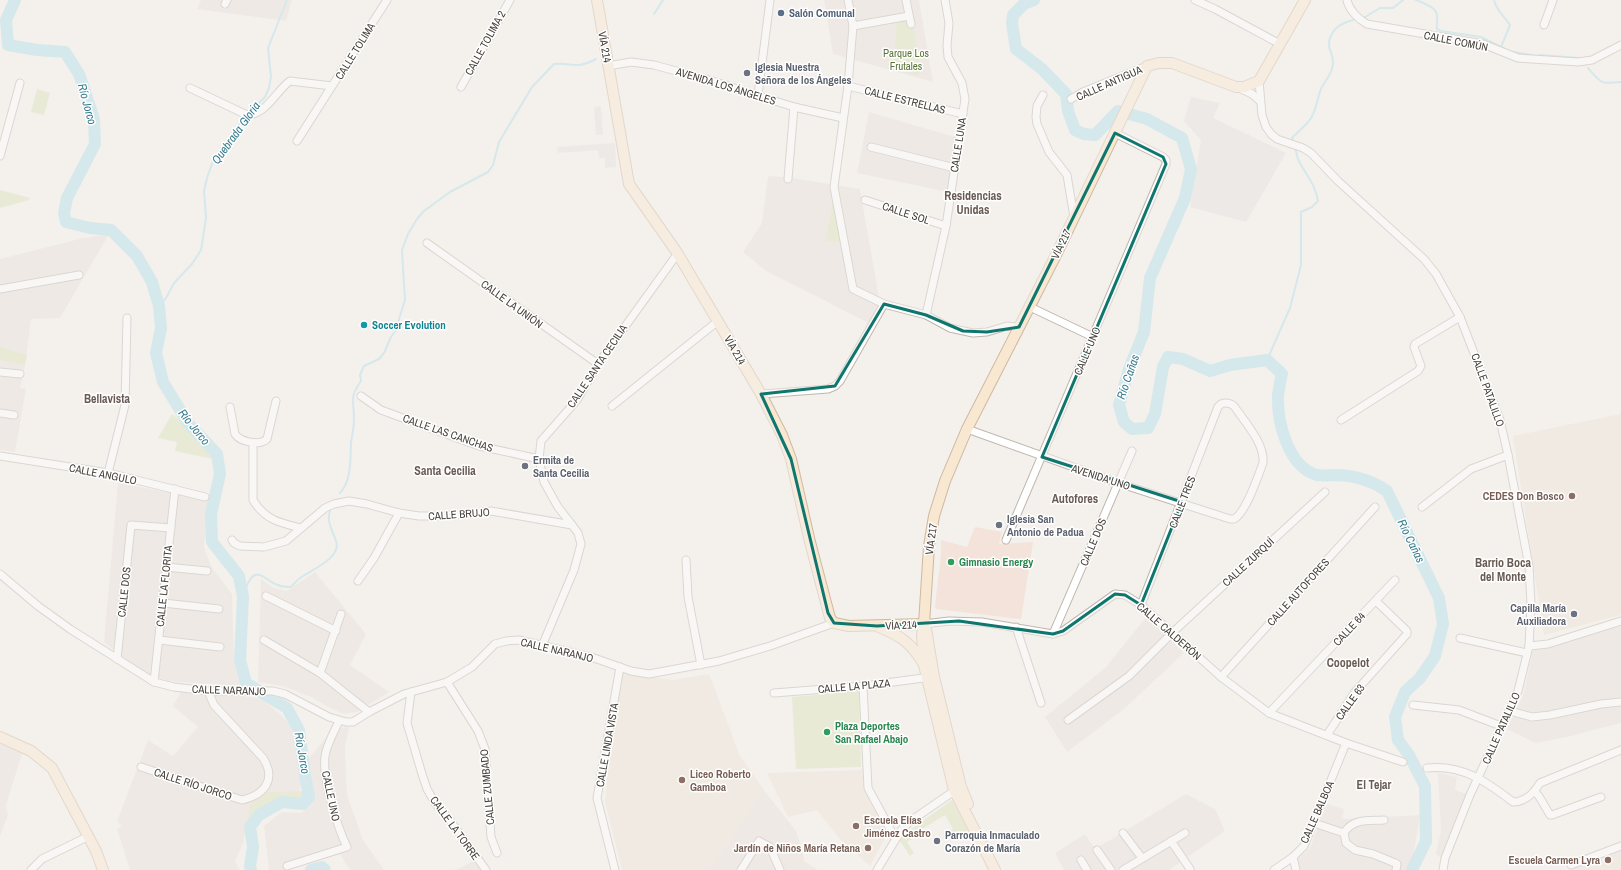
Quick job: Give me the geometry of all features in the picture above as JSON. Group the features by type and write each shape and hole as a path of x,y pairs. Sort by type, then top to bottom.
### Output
{"main road":[{"name":"VÍA 214","path":"597,0 629,184 678,254 761,394 782,435 791,459 828,613 834,623 849,626 924,624"},
{"path":"1146,66 1159,63 1172,64 1236,87 1248,86 1259,80 1305,0"},
{"name":"VÍA 217","path":"924,624 927,574 934,516 945,481 967,429 1074,217 1146,66"},
{"name":"VÍA 214","path":"924,624 922,635 924,665 930,678 958,788 995,870"},
{"name":"VÍA 214","path":"924,624 928,635 930,678"},
{"path":"877,626 902,638 917,653 924,665"},
{"path":"0,737 31,751 52,768 96,851 103,870"},
{"name":"VÍA 214","path":"958,788 1002,870"}],"street":[{"name":"CALLE TOLIMA","path":"190,88 247,115 252,115 260,112 290,81 332,86 387,0"},
{"name":"CALLE TOLIMA 2","path":"461,87 510,0"},
{"path":"758,95 770,0"},
{"path":"848,0 853,26 848,86 834,188 853,289 884,304 926,315 950,328 973,333 988,332 1006,326 1019,327"},
{"path":"906,0 911,24"},
{"name":"CALLE LUNA","path":"926,315 946,226 965,99 962,83 948,57 947,45 949,23 945,0"},
{"path":"1195,0 1280,44"},
{"name":"CALLE COMÚN","path":"1347,0 1349,7 1362,21 1367,24 1483,44 1518,58 1578,62 1592,60 1621,45"},
{"path":"1544,25 1553,0"},
{"path":"853,26 909,16"},
{"name":"AVENIDA LOS ÁNGELES","path":"608,66 632,62 654,66 758,95 794,107 843,118"},
{"name":"CALLE ANTIGUA","path":"1071,99 1089,89 1146,66"},
{"name":"CALLE PATALILLO","path":"1259,80 1262,115 1266,127 1276,139 1303,148 1424,259 1436,274 1460,317 1500,420 1529,566 1531,604 1528,649 1518,691 1478,777 1445,858 1443,870"},
{"path":"0,156 20,83"},
{"path":"297,141 332,86"},
{"name":"CALLE ESTRELLAS","path":"848,86 963,114"},
{"path":"1236,87 1252,94 1260,101"},
{"path":"1043,95 1037,106 1037,124 1049,152 1067,175 1074,217"},
{"path":"788,179 794,107"},
{"name":"CALLE UNO","path":"1006,540 1166,164 1166,160 1163,156 1115,133"},
{"path":"871,147 955,168"},
{"name":"CALLE SOL","path":"865,200 946,226"},
{"name":"CALLE LA UNIÓN","path":"427,243 598,364"},
{"name":"CALLE SANTA CECILIA","path":"572,525 558,507 546,487 539,459 539,447 542,439 577,400 598,364 678,254"},
{"path":"0,289 79,275"},
{"path":"761,394 828,388 835,386 840,381 884,304"},
{"path":"1030,306 1093,337"},
{"path":"1341,420 1418,371 1421,366 1414,347 1415,344 1460,317"},
{"path":"108,473 124,405 126,385 127,318"},
{"path":"612,406 718,321"},
{"path":"0,372 20,374"},
{"name":"CALLE LAS CANCHAS","path":"361,396 382,410 479,446 539,459"},
{"path":"230,407 236,437 253,443 265,442 276,401"},
{"name":"CALLE TRES","path":"1141,604 1218,407 1225,403 1230,403 1239,412 1262,448 1264,457 1251,492 1237,518"},
{"path":"0,414 14,415"},
{"name":"AVENIDA UNO","path":"967,429 1118,483 1182,502 1230,519 1237,518"},
{"path":"253,443 253,500 264,514 276,521 301,528"},
{"name":"CALLE DOS","path":"1053,634 1132,451"},
{"path":"1422,507 1470,469 1508,455"},
{"name":"CALLE ANGULO","path":"0,456 108,473 205,497"},
{"name":"CALLE LA FLORITA","path":"154,682 175,489"},
{"name":"CALLE ZURQUÍ","path":"1068,720 1129,676 1172,633 1325,492"},
{"name":"CALLE BRUJO","path":"232,540 240,546 264,547 286,541 325,508 340,502 355,501 399,513 419,516 441,516 491,511 572,525"},
{"name":"CALLE AUTOFORES","path":"1221,677 1375,508"},
{"path":"358,581 374,558 399,513"},
{"name":"CALLE DOS","path":"117,659 131,525 170,528"},
{"path":"542,646 574,570 581,544 578,533 572,525"},
{"path":"686,560 688,597 702,665"},
{"path":"166,568 207,571"},
{"name":"CALLE NARANJO","path":"0,574 38,606 70,629 154,682 174,687 208,691 273,691 285,694 339,721 353,722 369,712 411,692 447,682 472,667 496,644 519,640 594,658 631,671 649,674 702,665 770,646 834,623"},
{"name":"CALLE 64","path":"1269,713 1395,580"},
{"name":"CALLE CALDERÓN","path":"1053,634 1063,631 1115,594 1126,595 1141,604 1221,677 1269,713 1346,743 1403,762"},
{"path":"266,596 336,631"},
{"name":"CALLE 63","path":"1327,735 1355,692 1407,634 1407,631 1376,601"},
{"path":"163,603 219,609"},
{"path":"320,673 341,614"},
{"path":"924,624 938,621 982,622 1053,634"},
{"path":"1460,638 1528,649 1621,621"},
{"path":"1016,627 1041,703"},
{"path":"159,640 220,647"},
{"path":"264,640 320,673 369,712"},
{"name":"CALLE LINDA VISTA","path":"615,870 597,798 620,667"},
{"name":"CALLE LA PLAZA","path":"774,693 863,686 930,678"},
{"name":"CALLE ZUMBADO","path":"447,682 478,731 485,750 491,837 497,853"},
{"path":"863,686 868,788 895,838"},
{"name":"CALLE RÍO JORCO","path":"141,767 242,800 252,798 264,788 269,775 268,765 214,705 208,691"},
{"name":"CALLE LA TORRE","path":"411,692 407,723 427,789 435,803 449,819 486,870"},
{"path":"1510,711 1532,717 1550,715 1601,704 1621,702"},
{"path":"1413,705 1459,710 1501,726"},
{"name":"CALLE UNO","path":"287,866 346,847 335,818 324,764 328,745 339,721"},
{"name":"CALLE BALBOA","path":"1274,870 1293,857 1304,846 1346,743"},
{"path":"1427,768 1441,766 1478,777 1513,802 1516,802 1533,795 1540,784 1621,750"},
{"path":"877,870 895,838 902,829 912,820 958,788"},
{"path":"1535,791 1550,815 1601,797"},
{"path":"1384,820 1358,821 1348,827 1344,833 1346,843 1355,850 1373,854 1397,864 1396,870"},
{"path":"1314,823 1344,833"},
{"path":"1123,833 1142,858"},
{"path":"1122,870 1185,833"},
{"path":"31,870 42,858 88,836"},
{"path":"741,870 759,841 770,847 780,870"},
{"path":"1172,841 1190,869"},
{"path":"1571,865 1621,846"},
{"path":"1098,850 1111,870"},
{"path":"1293,857 1296,870"},
{"path":"1081,860 1087,870"}],"highlighted area":[{"path":"1115,133 1163,157 1166,164 1042,457 1182,502 1141,605 1125,595 1115,594 1063,631 1053,634 959,621 877,626 834,623 828,613 791,459 761,394 835,386 884,304 926,315 963,331 987,332 1019,327"}],"shaded area":[{"path":"201,0 292,0 286,21 197,9"},
{"path":"824,0 919,0 933,82 833,54"},
{"path":"1191,97 1220,103 1213,118 1286,153 1246,222 1190,207 1201,140 1184,121"},
{"path":"601,106 603,135 596,135 594,107"},
{"path":"869,112 955,137 948,192 857,173"},
{"path":"615,143 616,167 605,168 605,158 599,158 598,150 558,153 557,147"},
{"path":"768,176 793,178 860,189 879,298 882,300 869,323 766,271 743,252 762,223"},
{"path":"109,234 60,318 31,319 25,365 20,388 26,389 15,452 0,450 0,259 79,239"},
{"name":"CEDES Don Bosco","path":"1621,414 1621,615 1544,635 1513,436"},
{"path":"118,483 209,500 204,547 211,566 232,594 234,660 243,687 168,681 141,671 104,642"},
{"path":"975,527 1002,532 999,544 1033,542 1021,619 936,609 935,606 941,555 941,540 967,547"},
{"path":"315,572 366,634 350,665 389,692 357,712 344,714 309,696 283,686 258,682 261,579 273,588 287,591"},
{"path":"1147,616 1184,653 1124,709 1067,752 1045,717 1106,667"},
{"path":"1621,623 1621,723 1567,737 1535,743 1507,729 1523,696 1533,650"},
{"name":"Liceo Roberto Gamboa","path":"622,673 673,680 709,674 740,756 764,790 708,870 622,870 605,802 608,770"},
{"path":"181,692 197,695 233,694 262,699 280,714 292,727 298,747 301,785 298,796 280,797 258,809 246,826 243,844 235,861 240,870 130,870 117,829 122,826 117,821 148,740 173,756 198,727 173,706"},
{"path":"349,727 345,749 347,795 363,840 384,870 350,870 340,854 286,870 269,870 264,826 282,812 301,813 308,808 314,798 308,759 334,728"},
{"path":"0,741 23,751 6,805 8,815 0,836"},
{"name":"Escuela Elías Jiménez Castro","path":"862,770 865,792 887,834 870,866 838,837 817,810 788,817 767,773"},
{"path":"1438,773 1457,777 1455,790 1469,795 1444,859 1436,854 1441,831"},
{"path":"764,790 796,831 802,848 804,861 818,870 708,870"},
{"path":"1186,794 1215,809 1225,831 1169,870 1064,870 1055,853 1085,834 1095,849"},
{"path":"1327,804 1344,809 1342,819 1420,815 1413,857 1407,870 1299,870 1297,860 1310,848"},
{"name":"Escuela Carmen Lyra","path":"1621,849 1621,870 1568,870"},
{"path":"476,860 481,870 455,870"}],"green space":[{"name":"Parque Los Frutales","path":"907,18 913,25 920,65 919,76 893,69 897,21"},
{"path":"37,89 50,93 44,115 31,112"},
{"path":"0,190 30,198 29,200 0,208"},
{"path":"834,193 842,241 826,241"},
{"path":"0,347 27,355 25,365 0,360"},
{"path":"172,414 191,429 213,453 213,459 175,451 177,442 158,438"},
{"name":"Plaza Deportes San Rafael Abajo","path":"859,691 861,767 796,769 792,697"},
{"path":"304,791 303,799 301,801 282,799 257,814 247,826 250,804 268,792"},
{"path":"952,800 968,830 951,840 947,833 953,829 945,815 919,831 915,835 917,836 907,842 914,853 910,856 900,841 903,835"}],"waterway":[{"name":"Río Jorco","path":"15,0 6,20 8,45 37,50 65,52 79,74 94,119 95,144 67,198 64,213 66,222 90,228 111,230 137,256 152,282 159,306 161,328 156,353 163,382 188,423 217,454 220,474 211,514 212,542 239,576 243,597 240,660 246,683 287,708 299,730 309,797 303,804 282,802 259,815 250,827 253,847 250,866 251,870"},
{"name":"Quebrada Gloria","path":"250,112 265,97 269,88 271,77 268,48 287,0"},
{"path":"654,14 663,0"},
{"name":"Río Cañas","path":"1034,0 1024,4 1013,15 1012,23 1016,49 1042,69 1066,94 1068,111 1075,130 1084,134 1095,135 1118,111 1147,119 1182,138 1191,169 1185,198 1150,278 1144,332 1129,369 1119,405 1124,422 1132,429 1148,428 1155,414 1163,367 1168,357 1183,359 1210,371 1230,365 1267,360 1282,374 1278,395 1278,406 1282,430 1286,442 1299,463 1307,470 1317,475 1339,475 1358,478 1376,484 1387,491 1439,598 1443,624 1435,656 1420,678 1405,692 1395,717 1398,740 1409,755 1425,786 1426,841 1412,870"},
{"path":"1365,17 1380,8 1393,8 1403,0"},
{"path":"1416,0 1435,10 1437,29 1441,31 1481,37 1507,50"},
{"path":"1494,0 1498,10 1510,25 1501,47"},
{"path":"1293,142 1292,138 1313,115 1321,89 1332,69 1333,58 1329,47 1329,41 1332,34 1339,26 1353,20"},
{"path":"1513,52 1533,55"},
{"path":"1539,55 1580,58"},
{"path":"340,493 347,482 350,470 351,443 354,422 353,399 355,391 361,381 360,375 364,366 379,359 384,353 391,337 398,327 405,300 402,250 408,234 424,211 450,192 488,172 493,165 499,142 532,87 554,64 579,65 596,59"},
{"path":"1588,68 1602,82 1621,82"},
{"name":"Quebrada Gloria","path":"159,306 166,298 174,283 192,264 201,250 206,218 204,191 207,178 213,161 228,144 238,126 246,117"},
{"path":"1267,360 1290,308 1301,265 1301,212 1312,207 1318,201 1313,186 1299,161 1295,148"},
{"path":"243,597 250,580 256,575 264,577 274,584 284,587 291,587 300,578 330,558 337,547 329,523 330,511"},
{"name":"Río Jorco","path":"311,870 322,867 325,870"}],"place":[{"name":"Salón Comunal","path":"781,13"},
{"name":"Iglesia Nuestra Señora de los Ángeles","path":"747,73"},
{"name":"Soccer Evolution","path":"364,325"},
{"name":"Ermita de Santa Cecilia","path":"525,466"},
{"name":"CEDES Don Bosco","path":"1572,496"},
{"name":"Iglesia San Antonio de Padua","path":"999,525"},
{"name":"Gimnasio Energy","path":"951,562"},
{"name":"Capilla María Auxiliadora","path":"1574,614"},
{"name":"Plaza Deportes San Rafael Abajo","path":"827,732"},
{"name":"Liceo Roberto Gamboa","path":"682,780"},
{"name":"Escuela Elías Jiménez Castro","path":"856,826"},
{"name":"Parroquia Inmaculado Corazón de María","path":"937,841"},
{"name":"Jardín de Niños María Retana","path":"868,848"},
{"name":"Escuela Carmen Lyra","path":"1608,860"}],"district":[{"name":"Residencias Unidas","path":"973,203"},
{"name":"Bellavista","path":"107,399"},
{"name":"Santa Cecilia","path":"445,471"},
{"name":"Autofores","path":"1075,499"},
{"name":"Barrio Boca del Monte","path":"1503,570"},
{"name":"Coopelot","path":"1348,663"},
{"name":"El Tejar","path":"1374,785"}]}
